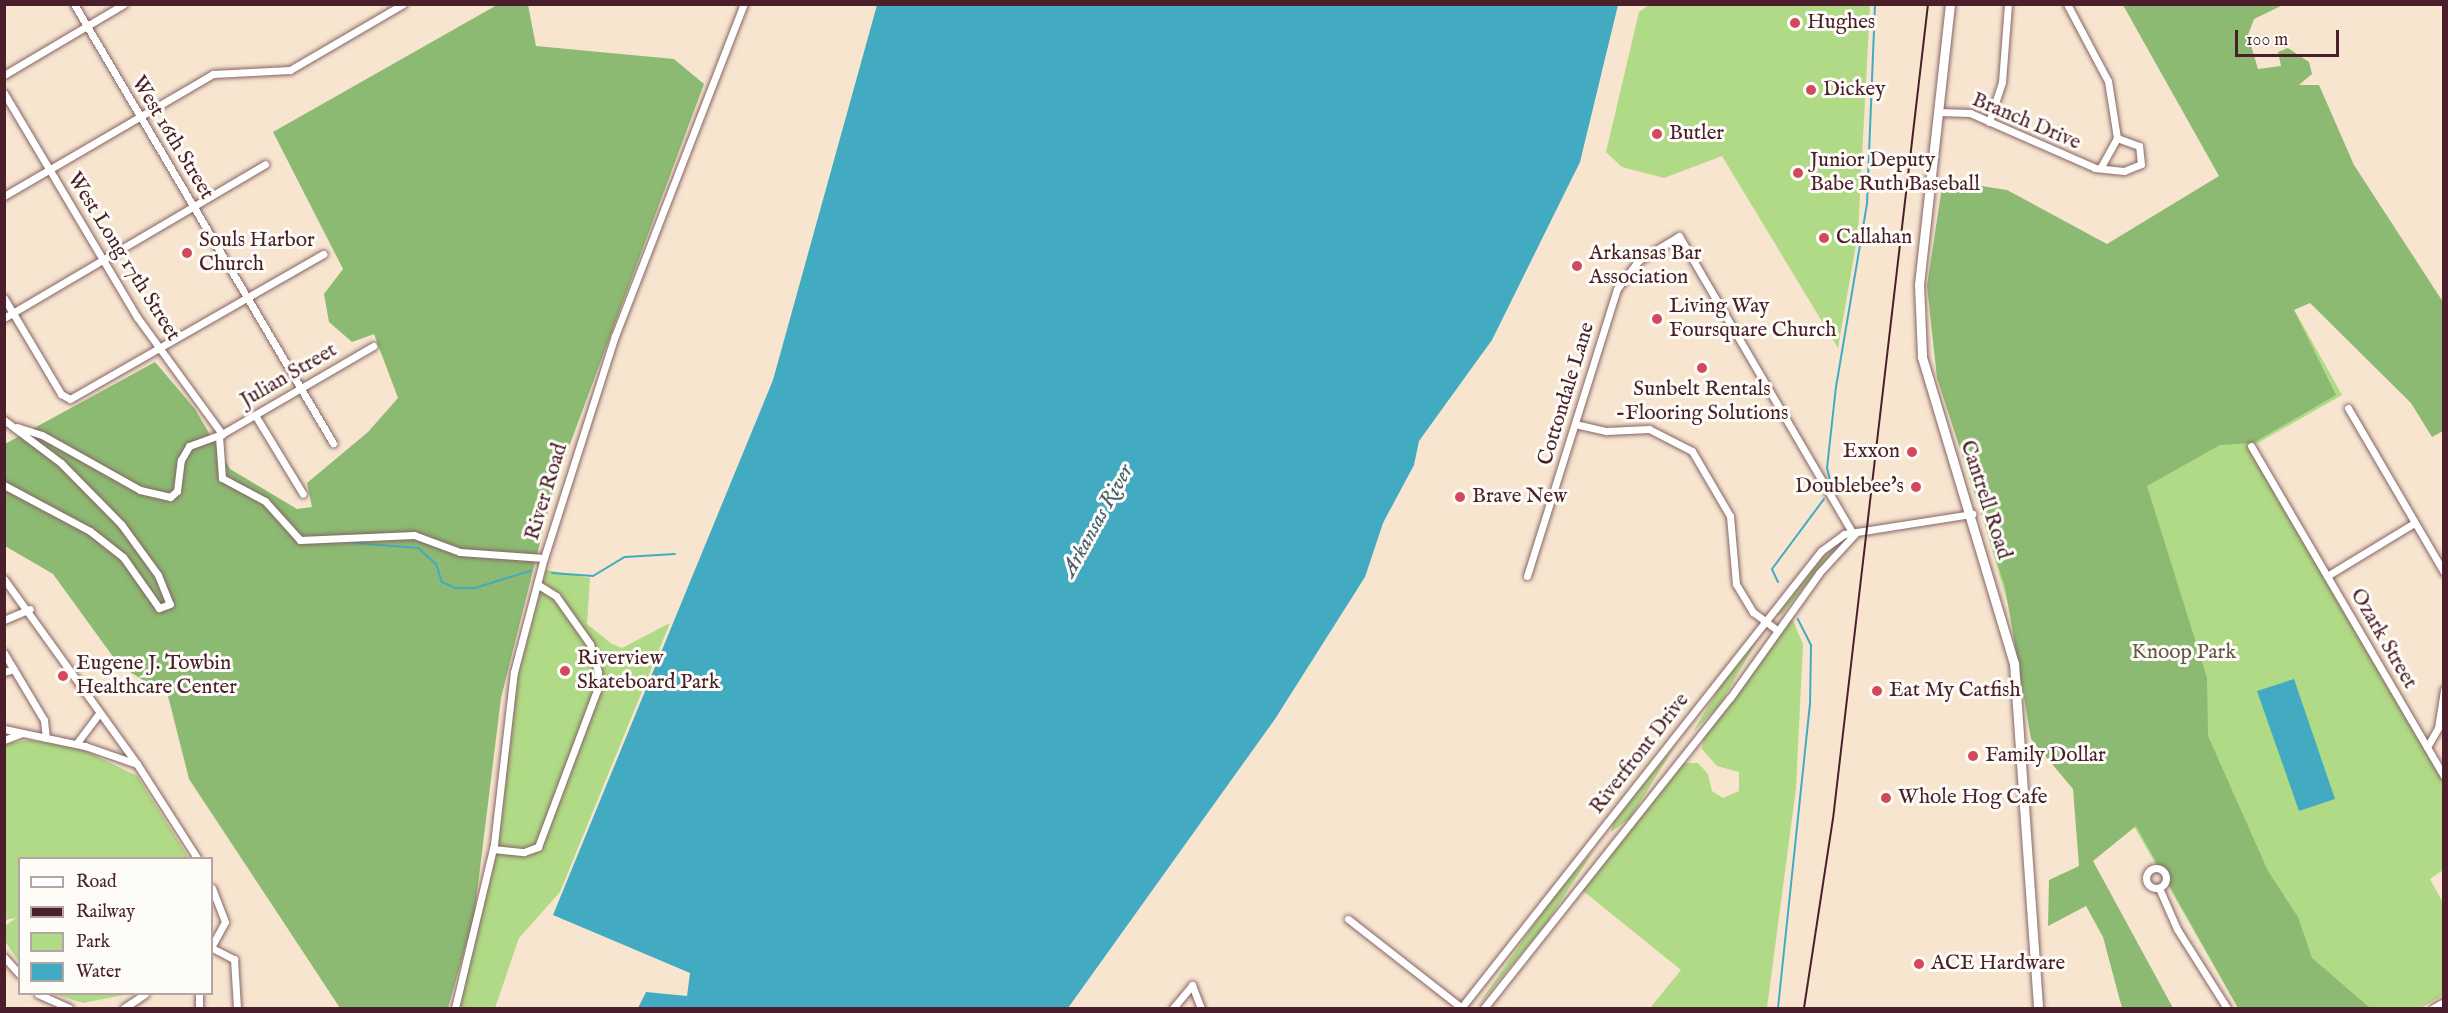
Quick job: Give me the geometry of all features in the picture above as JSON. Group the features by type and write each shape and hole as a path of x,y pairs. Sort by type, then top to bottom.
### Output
{"main road":[{"name":"Cantrell Road","path":"1950,4 1919,284 1922,357 1972,514 2015,670 2038,1008"}],"street":[{"name":"West 16th Street","path":"74,4 333,443"},
{"path":"4,75 124,4"},
{"path":"4,196 213,74 298,67 403,4"},
{"name":"River Road","path":"455,1008 493,849 510,694 544,558 615,336 744,4"},
{"path":"1989,122 2002,82 2008,4"},
{"path":"2067,4 2106,74 2117,138"},
{"name":"West Long 17th Street","path":"4,93 103,260 159,349 220,435"},
{"name":"Branch Drive","path":"1938,112 1964,112 2086,165 2124,171 2142,161 2139,146 2117,138 2101,167"},
{"path":"4,318 265,164"},
{"name":"Cottondale Lane","path":"1527,576 1617,290 1638,261 1679,236 1854,535"},
{"path":"4,298 61,394 73,399 323,254"},
{"name":"Julian Street","path":"17,427 165,498 177,491 187,449 220,435 373,346"},
{"path":"2348,408 2444,572"},
{"path":"255,415 303,495"},
{"path":"4,420 17,427 121,524 158,575 170,604 159,608 129,564 90,531 4,485"},
{"path":"1575,424 1605,431 1649,429 1692,451 1730,516 1736,584 1766,621 1777,630"},
{"path":"220,435 222,478 265,501 295,537 310,542 414,536 454,551 544,558"},
{"name":"Ozark Street","path":"2251,446 2444,776"},
{"name":"Riverfront Drive","path":"1462,1008 1821,551 1844,534 1854,535 1972,514"},
{"path":"2327,576 2414,523"},
{"name":"Riverfront Drive","path":"1484,1008 1777,630 1854,535"},
{"path":"4,579 30,609 137,765 196,857"},
{"path":"493,849 528,852 538,847 597,690 590,644 556,596 537,584"},
{"path":"4,620 30,609"},
{"path":"4,653 44,720 46,738"},
{"path":"4,672 14,669"},
{"path":"2427,747 2438,728 2444,689"},
{"path":"76,744 99,712"},
{"path":"4,729 76,744 137,765"},
{"path":"4,740 22,733"},
{"path":"2159,888 2177,929 2227,1008"},
{"path":"213,891 225,922 213,945"},
{"path":"1348,919 1462,1008"},
{"path":"213,948 234,959 237,1008"},
{"path":"4,957 18,973"},
{"path":"1173,1008 1192,985 1201,1008"},
{"path":"42,995 69,1008"},
{"path":"122,1008 142,995"},
{"path":"2433,1008 2444,1002"}],"green space":[{"path":"497,5 528,5 536,46 674,59 704,84 554,487 501,698 474,917 448,1008 340,1008 189,779 168,696 119,665 53,574 5,546 5,444 155,362 195,409 230,469 297,509 312,507 307,483 368,432 398,398 374,334 352,342 329,322 324,294 343,269 273,132"},
{"name":"Junior Deputy Babe Ruth Baseball","path":"1649,5 1870,5 1858,233 1838,348 1722,156 1664,178 1622,167 1606,152 1639,12"},
{"name":"Knoop Park","path":"2123,5 2283,5 2254,19 2248,35 2258,69 2281,66 2278,52 2288,48 2309,62 2312,74 2299,85 2319,85 2354,165 2443,302 2443,431 2432,437 2411,403 2310,303 2294,310 2336,395 2253,443 2220,445 2147,486 2207,678 2208,736 2268,871 2298,917 2312,958 2370,1008 2238,1008 2136,826 2093,861 2173,1008 2122,1008 2103,937 2086,906 2048,926 2049,880 2079,866 2073,789 2031,739 2005,587 1937,378 1927,286 1943,180 2007,190 2107,244 2219,176"},
{"name":"Knoop Park","path":"2219,176 2342,395 2251,447 2443,771 2443,870 2430,879 2443,903 2443,995 2421,1008 2238,1008 2009,608 1981,511"},
{"path":"1844,539 1782,614 1777,615 1815,563"},
{"path":"546,570 590,578 587,624 612,644 622,648 670,623 560,892 519,938 495,1008 459,1008 503,803 515,686"},
{"path":"1791,616 1803,644 1796,788 1767,1008 1650,1008 1681,970 1582,890 1684,763 1698,763 1708,774 1712,791 1723,798 1739,791 1739,772 1717,766 1702,749 1704,736"},
{"path":"1761,634 1719,706 1693,732 1729,671"},
{"path":"29,740 80,748 137,776 188,857 18,857 18,960 5,941 5,926 16,918 5,920 5,744"},
{"path":"1675,746 1630,818 1611,832 1613,821"},
{"path":"1595,849 1545,925 1477,1007 1554,895"},
{"path":"57,995 124,995 83,1003"}],"water":[{"name":"Arkansas River","path":"877,5 1618,5 1580,162 1492,340 1419,441 1414,465 1383,523 1365,577 1275,719 1068,1008 638,1008 646,992 687,996 690,973 553,915 773,380"},
{"path":"2294,679 2335,799 2299,811 2257,691"}],"waterway":[{"path":"1831,484 1827,468 1836,387 1867,204 1875,4"},
{"path":"1778,582 1772,569 1824,499"},
{"path":"354,543 418,548 436,564 442,582 455,588 475,588 530,571"},
{"path":"552,573 593,576 625,557 675,554"},
{"path":"1778,1008 1810,705 1811,645 1798,619"}],"railway":[{"path":"1804,1008 1833,819 1928,4"}],"place":[{"name":"Hughes","path":"1795,23"},
{"name":"Dickey","path":"1811,90"},
{"name":"Butler","path":"1657,134"},
{"name":"Junior Deputy Babe Ruth Baseball","path":"1798,173"},
{"name":"Callahan","path":"1824,238"},
{"name":"Souls Harbor Church","path":"187,253"},
{"name":"Arkansas Bar Association","path":"1577,266"},
{"name":"Living Way Foursquare Church","path":"1657,319"},
{"name":"Sunbelt Rentals -Flooring Solutions","path":"1702,368"},
{"name":"Exxon","path":"1912,452"},
{"name":"Doublebee's","path":"1916,487"},
{"name":"Brave New","path":"1460,497"},
{"name":"Riverview Skateboard Park","path":"565,671"},
{"name":"Eugene J. Towbin Healthcare Center","path":"63,676"},
{"name":"Eat My Catfish","path":"1877,691"},
{"name":"Family Dollar","path":"1973,756"},
{"name":"Whole Hog Cafe","path":"1886,798"},
{"name":"ACE Hardware","path":"1919,964"}]}
